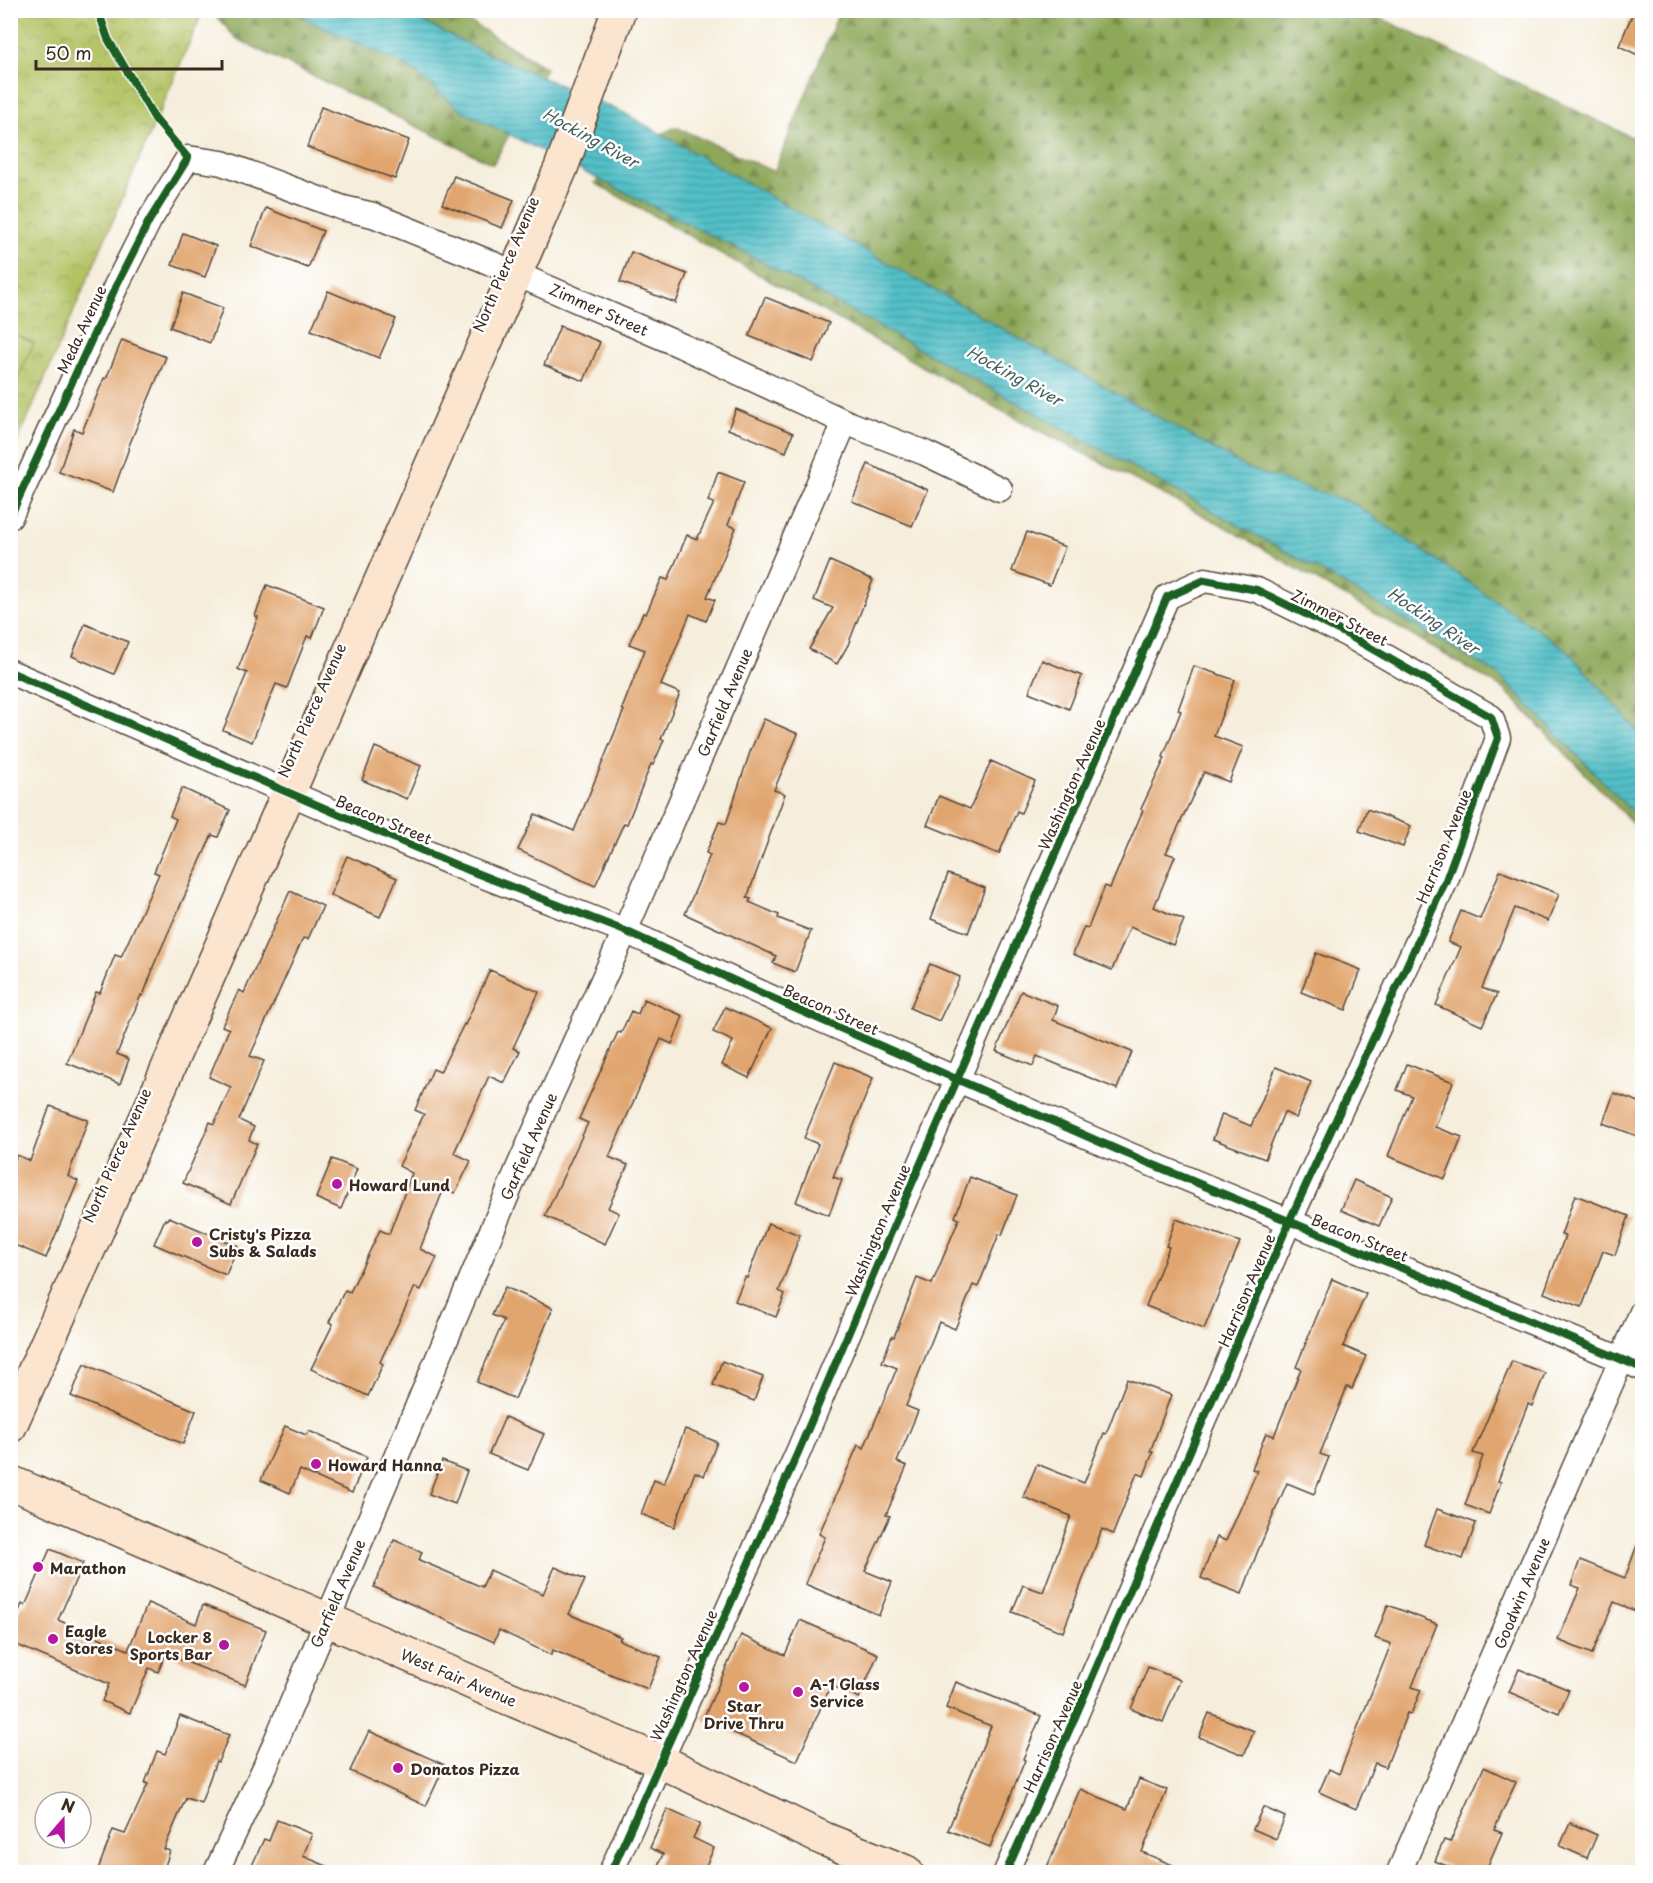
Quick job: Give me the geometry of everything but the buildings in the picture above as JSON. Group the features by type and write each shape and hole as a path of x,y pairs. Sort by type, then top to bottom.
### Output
{"street":[{"name":"North Pierce Avenue","path":"10,1426 561,168 619,10"},
{"name":"Zimmer Street","path":"188,158 222,163 343,208 373,215 546,286 845,422 925,453 1000,489"},
{"name":"Meda Avenue","path":"10,517 116,286 149,221 188,158"},
{"name":"Garfield Avenue","path":"216,1872 264,1767 520,1164 625,931 845,422"},
{"name":"Zimmer Street","path":"1167,597 1205,580 1257,590 1348,635 1491,717"},
{"name":"Washington Avenue","path":"611,1872 799,1450 957,1079 1167,597"},
{"name":"Beacon Street","path":"10,672 458,866 625,931 1125,1153 1633,1364"},
{"name":"Harrison Avenue","path":"1006,1872 1289,1222 1446,880 1498,738 1491,717"},
{"name":"Goodwin Avenue","path":"1400,1872 1633,1364 1642,1312"},
{"name":"West Fair Avenue","path":"10,1482 494,1692 660,1761 824,1839 906,1872"}],"green space":[{"path":"840,10 1366,11 1642,142 1642,833 1504,689 1222,525 1002,411 595,183 621,153 676,127 774,172"},
{"path":"11,11 203,11 11,457"},
{"path":"211,11 452,11 546,68 493,164 237,39"},
{"path":"11,333 34,343 11,393"}],"water":[{"name":"Hocking River","path":"294,11 402,11 486,53 624,113 1249,469 1355,504 1567,650 1642,736 1642,822 1498,674 1312,566 744,252 464,112 407,66 314,23"}],"cycle path":[{"path":"10,517 116,286 149,221 188,158 155,119 108,39 98,10"},
{"path":"611,1872 799,1450 900,1211 1167,597 1205,580 1257,590 1348,635 1491,717 1498,738 1446,880 1289,1222 1006,1872"},
{"path":"10,672 458,866 625,931 1125,1153 1642,1368"}],"place":[{"name":"Howard Lund","path":"337,1184"},
{"name":"Cristy's Pizza Subs & Salads","path":"197,1242"},
{"name":"Howard Hanna","path":"316,1464"},
{"name":"Marathon","path":"38,1567"},
{"name":"Eagle Stores","path":"53,1639"},
{"name":"Locker 8 Sports Bar","path":"224,1645"},
{"name":"Star Drive Thru","path":"744,1687"},
{"name":"A-1 Glass Service","path":"798,1692"},
{"name":"Donatos Pizza","path":"398,1768"}]}
